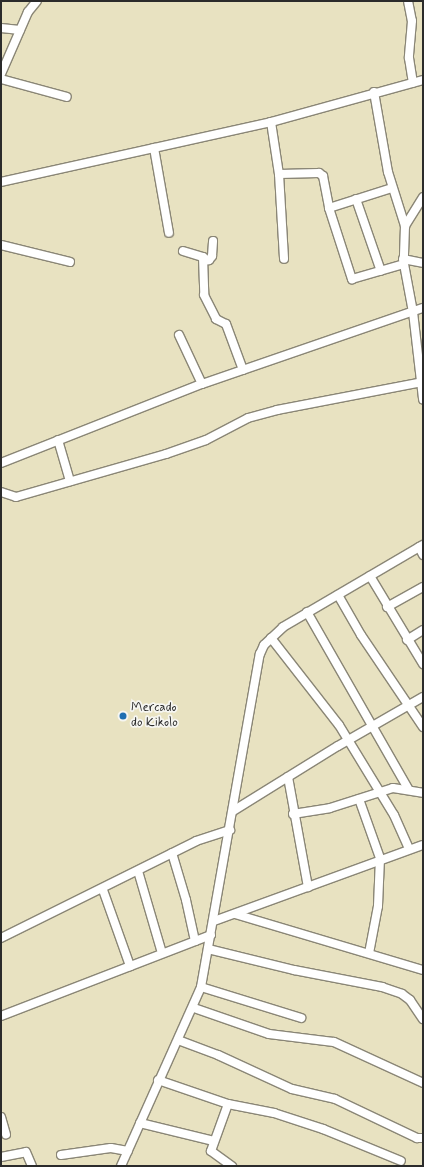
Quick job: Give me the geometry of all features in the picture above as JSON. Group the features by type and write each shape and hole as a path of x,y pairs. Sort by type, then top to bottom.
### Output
{"street":[{"path":"1,74 20,30 37,1"},
{"path":"408,1 412,20 409,46 413,83"},
{"path":"1,28 20,30"},
{"path":"1,79 68,97"},
{"path":"1,182 271,122 374,92 423,80"},
{"path":"374,92 392,188 405,226 404,262 413,312 423,399"},
{"path":"271,122 279,174 284,259"},
{"path":"154,148 169,233"},
{"path":"279,174 321,174 329,208 352,280 404,262 423,263"},
{"path":"329,208 392,188"},
{"path":"405,226 423,197"},
{"path":"356,199 381,271"},
{"path":"204,261 209,260 212,256 213,242"},
{"path":"1,245 70,262"},
{"path":"183,251 200,256 204,261 204,295 216,319 226,324 243,370"},
{"path":"1,463 202,384 376,322 423,308"},
{"path":"414,324 423,323"},
{"path":"179,335 202,384"},
{"path":"1,492 16,497 70,480 184,449 248,418 277,410 422,382"},
{"path":"58,440 70,480"},
{"path":"121,1166 158,1080 194,1008 201,987 214,921 260,654 271,638 307,612 421,546 423,555"},
{"path":"370,576 387,607 423,664"},
{"path":"387,607 423,587"},
{"path":"338,595 361,635 410,705 423,727"},
{"path":"307,612 371,727 409,790"},
{"path":"407,640 423,630"},
{"path":"271,638 324,704 348,740 394,815 409,848"},
{"path":"233,811 348,740 423,697"},
{"path":"288,777 293,814 308,887"},
{"path":"293,814 322,810 359,799 378,790 392,788 423,793"},
{"path":"359,799 380,858 378,906 369,953"},
{"path":"1,938 103,890 172,853 230,830"},
{"path":"214,921 308,887 380,858 423,845"},
{"path":"172,853 186,900 194,941"},
{"path":"138,871 162,953"},
{"path":"103,890 130,966"},
{"path":"235,914 423,970"},
{"path":"1,1016 211,935"},
{"path":"208,949 294,970 382,986 406,997 423,1019"},
{"path":"201,987 301,1018"},
{"path":"194,1008 269,1034 334,1042 423,1083"},
{"path":"178,1040 218,1055 292,1089 335,1099 418,1138 423,1138"},
{"path":"158,1080 228,1104 274,1114 401,1161"},
{"path":"228,1104 214,1141 212,1153 232,1166"},
{"path":"1,1117 6,1134"},
{"path":"140,1123 214,1141"},
{"path":"61,1155 111,1148 128,1151"},
{"path":"1,1157 26,1152 32,1166"}],"place":[{"name":"Mercado do Kikolo","path":"123,716"}]}
